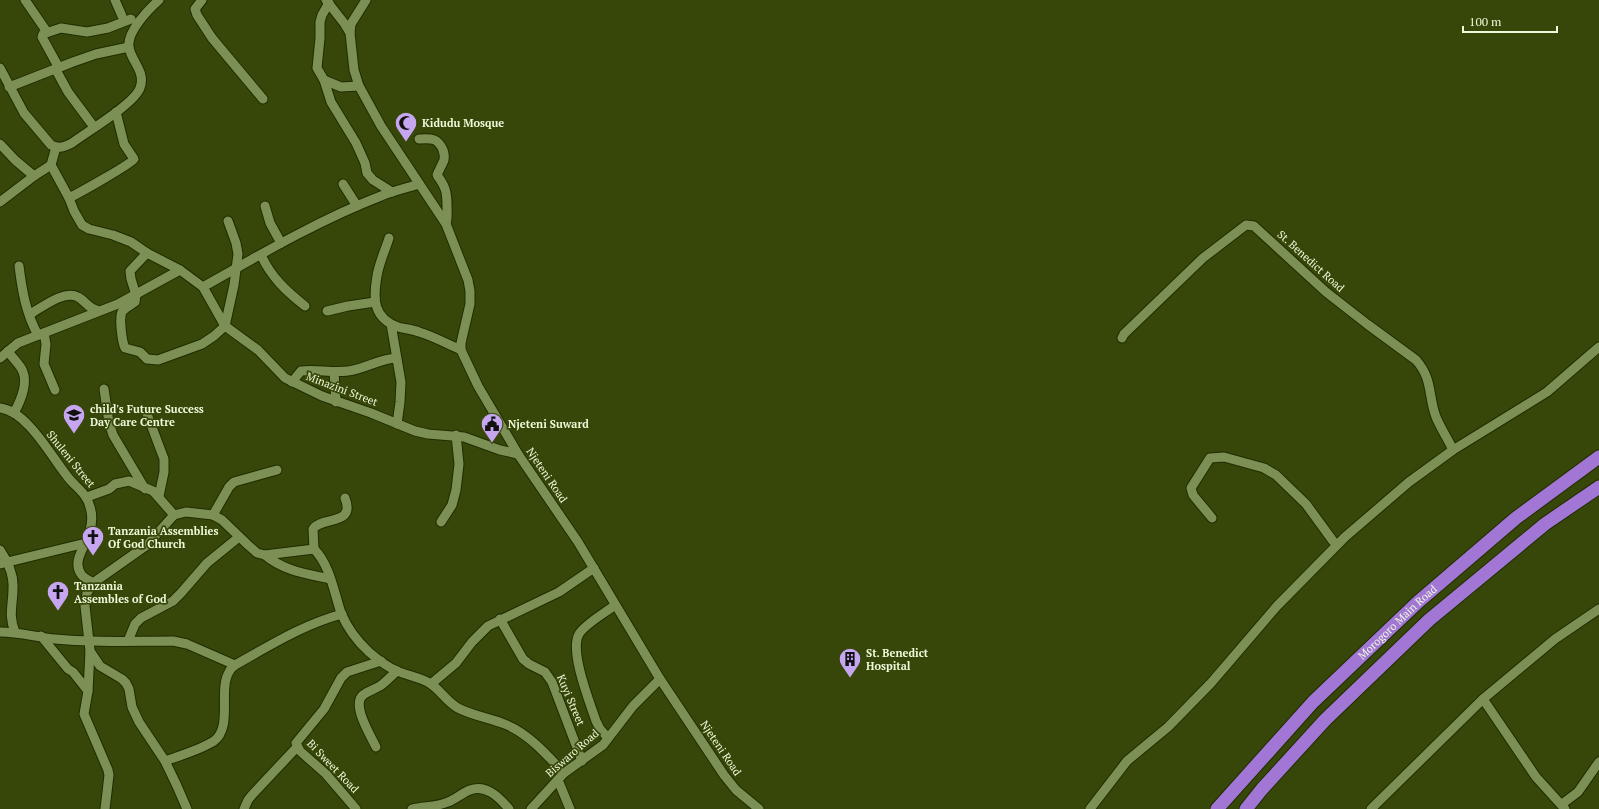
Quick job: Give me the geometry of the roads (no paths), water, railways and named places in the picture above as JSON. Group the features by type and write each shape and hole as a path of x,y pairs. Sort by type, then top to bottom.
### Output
{"highway":[{"name":"Morogoro Main Road","path":"1217,809 1313,702 1418,602 1516,518 1599,457"},
{"name":"Morogoro Main Road","path":"1246,809 1262,789 1325,720 1429,620 1545,524 1599,487"}],"street":[{"path":"25,0 47,32"},
{"path":"94,127 68,92 42,35 61,28 87,32 108,28 126,17 115,0"},
{"path":"0,68 24,113 51,145 62,148 72,143 133,100 140,88 142,79 139,68 129,47 130,40 138,21 159,0"},
{"path":"202,0 195,9 197,16 212,38 263,99"},
{"path":"366,0 351,24 350,33 354,70 359,86 381,126 418,184 446,224 468,280 470,304 461,343 461,350 427,334 391,324 380,316 375,302 377,275 389,238"},
{"path":"327,2 350,33"},
{"path":"327,2 322,15 317,65 318,70 324,80 331,102 356,143 365,163 367,173 373,180 392,192"},
{"path":"9,87 96,54 129,47"},
{"path":"324,80 342,87 359,86"},
{"path":"69,198 132,163 134,159 124,144 116,112"},
{"path":"419,139 430,138 436,140 440,144 444,154 444,158 437,175 444,184 447,195 448,218 446,224"},
{"path":"0,144 15,160 34,176"},
{"path":"0,202 51,165 56,147"},
{"name":"Minazini Street","path":"51,165 82,225 89,229 113,235 131,242 147,253 180,270 203,287 225,326 258,350 285,378 336,402 371,413 397,424 428,434 456,435 518,454"},
{"path":"343,184 357,206"},
{"path":"203,287 281,243 357,206 392,192 418,184"},
{"path":"265,206 270,223 281,243"},
{"path":"147,253 130,271 136,295 135,302 122,312 122,337 125,348 140,352 147,359 158,360 202,344 225,326 236,268 237,248 228,221"},
{"name":"St. Benedict Road","path":"1122,338 1124,334 1203,258 1246,225 1254,226 1326,292 1416,360 1423,367 1429,380 1433,408 1453,450"},
{"path":"261,254 268,269 276,279 291,295 305,306"},
{"path":"19,266 22,291 30,314 46,344 44,364 55,390"},
{"path":"0,358 18,343 136,295 180,270"},
{"path":"30,314 62,297 72,295 80,298 93,309 99,311"},
{"path":"327,311 375,302"},
{"path":"391,324 401,382 397,424"},
{"path":"1090,809 1127,761 1173,722 1211,683 1277,606 1345,537 1409,482 1453,450 1547,392 1599,347"},
{"name":"Njeteni Road","path":"461,350 478,386 518,454 578,542 660,678 724,775 736,790 759,809"},
{"path":"8,351 22,369 24,377 20,401 14,413"},
{"path":"292,382 301,371 334,372 361,369 385,359 396,358"},
{"path":"334,372 336,402"},
{"path":"104,389 109,423 113,435 145,489"},
{"name":"Shuleni Street","path":"0,408 14,413 28,425 68,477 87,497 92,518 86,543 78,558 78,564 82,576 93,583"},
{"path":"148,414 164,459 164,472 159,496"},
{"path":"441,522 452,505 456,490 459,464 456,435"},
{"path":"1212,518 1193,495 1191,488 1210,458 1224,457 1264,468 1276,475 1306,504 1334,541"},
{"path":"213,515 229,487 234,482 276,470"},
{"path":"87,497 109,489 115,484 129,481 145,489 153,491 159,496 174,515"},
{"path":"345,498 347,508 346,513 341,518 318,524 313,529 314,549 319,554 330,579 342,614 360,642 370,653 397,671 431,684 451,704 459,709 492,719 523,733 533,741 561,777 570,809"},
{"path":"105,809 109,776 106,764 84,714 88,691 90,651 85,606 87,593 93,583 147,545 174,515 186,512 213,515 222,520 257,553 265,555 314,549"},
{"path":"128,641 135,624 141,618 173,601 207,563 239,537"},
{"path":"4,564 86,543"},
{"path":"0,550 4,564 14,587 10,615 15,632"},
{"path":"265,555 275,564 330,579"},
{"path":"431,684 456,663 472,642 488,626 559,592 594,568"},
{"path":"608,738 600,729 596,721 576,659 576,642 578,635 584,628 615,605"},
{"path":"1371,809 1483,700 1555,639 1599,609"},
{"path":"165,761 205,746 219,736 223,722 226,681 229,672 235,665 319,620 342,614"},
{"name":"Kuyi Street","path":"500,619 523,659 529,664 545,672 552,682 582,761"},
{"path":"0,632 15,632 54,639 89,641 173,641 187,644 235,665"},
{"path":"42,636 88,691"},
{"path":"90,651 100,666 126,683 129,689 132,707 139,722 165,761 178,786 186,809"},
{"name":"Bi Sweet Road","path":"356,809 341,790 297,747 296,743 324,709 341,678 347,672 381,661"},
{"path":"376,747 362,716 359,707 360,700 362,696 381,685 397,671"},
{"name":"Biswaro Road","path":"531,809 561,777 603,745 632,706 660,678"},
{"path":"1483,700 1536,777 1564,806 1578,792 1599,762"},
{"path":"244,809 252,795 297,747"},
{"path":"412,809 448,802 470,790 481,788 493,794 509,809"}],"place":[{"name":"Kidudu Mosque","path":"406,142"},
{"name":"child's Future Success Day Care Centre","path":"74,434"},
{"name":"Njeteni Suward","path":"492,444"},
{"name":"Tanzania Assemblies Of God Church","path":"93,556"},
{"name":"Tanzania Assembles of God","path":"58,612"},
{"name":"St. Benedict Hospital","path":"850,678"}]}
